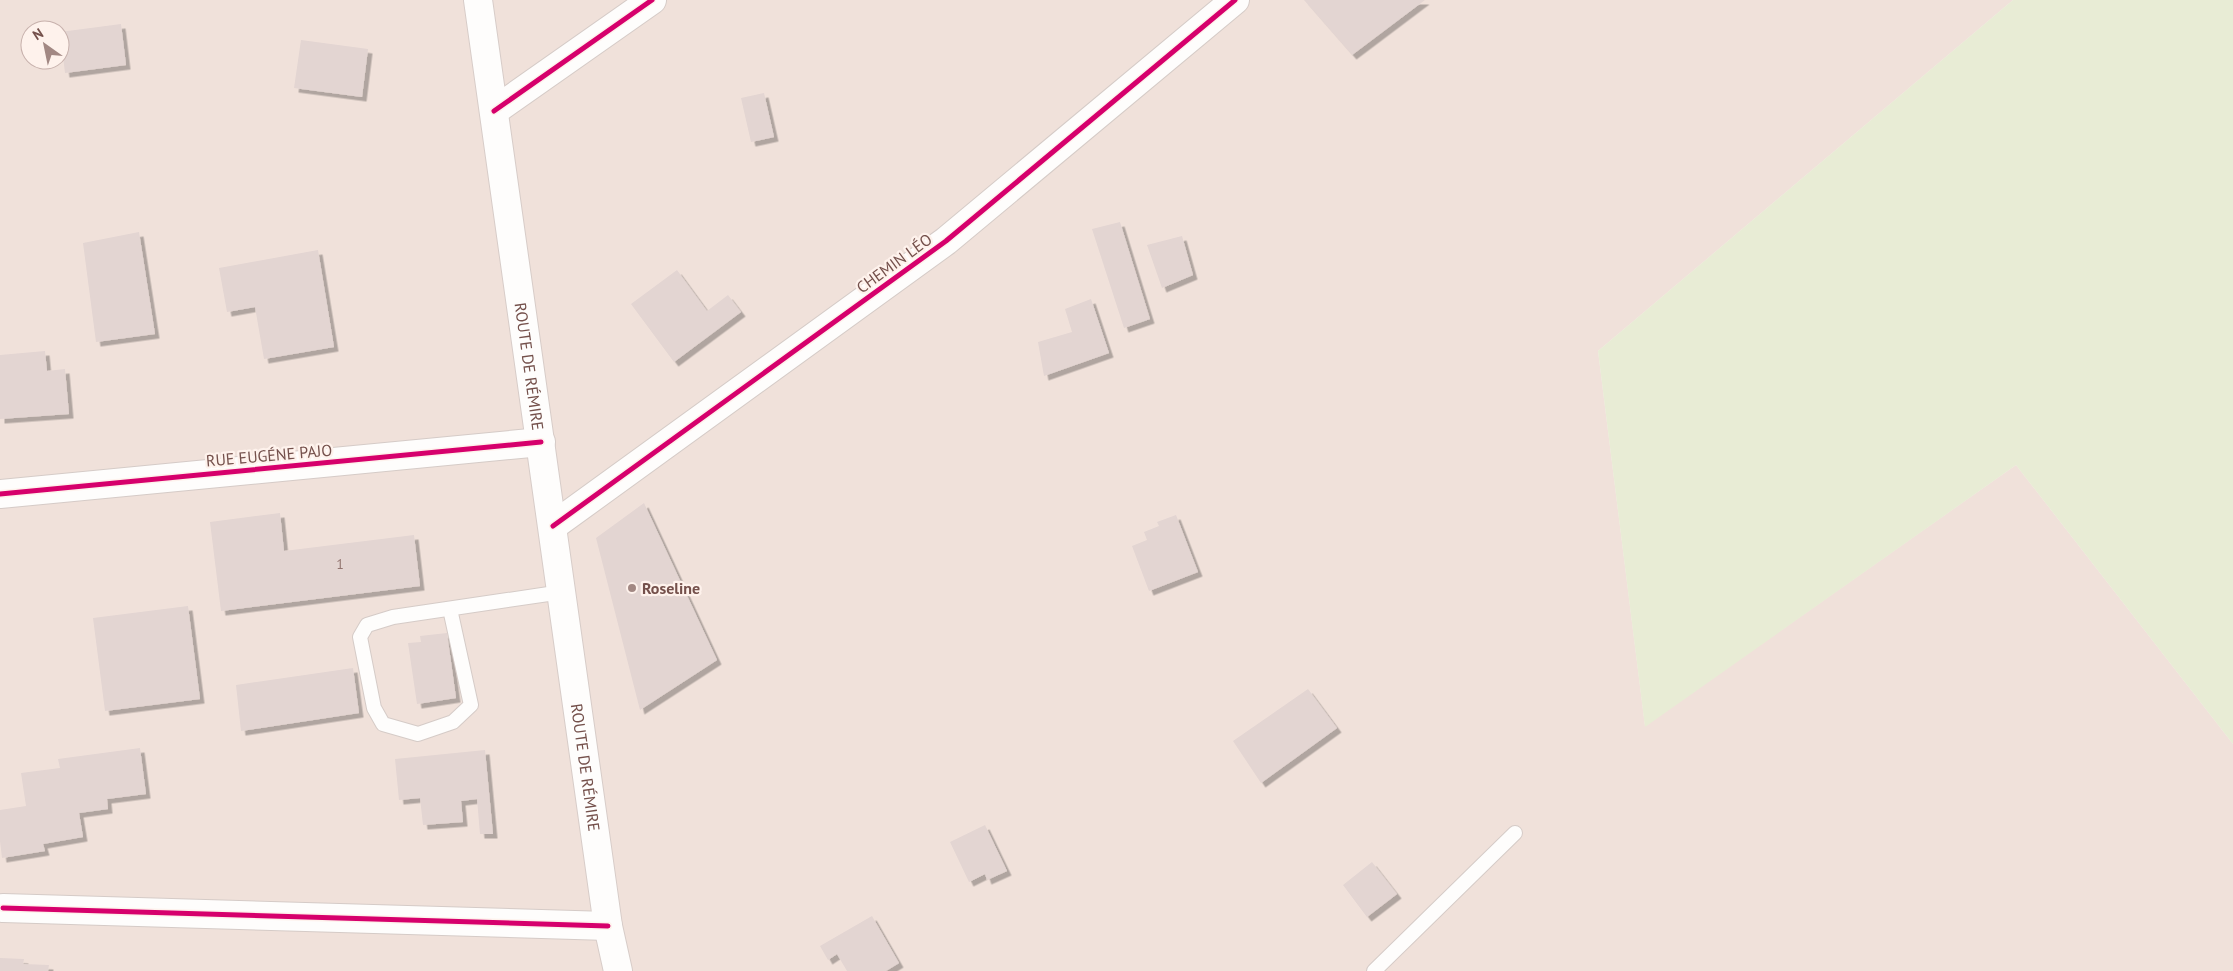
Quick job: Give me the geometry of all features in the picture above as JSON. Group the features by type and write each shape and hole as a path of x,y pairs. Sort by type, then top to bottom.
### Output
{"street":[{"name":"ROUTE DE RÉMIRE","path":"478,0 608,926 618,971"},
{"path":"494,111 652,0"},
{"name":"CHEMIN LÉO","path":"553,526 946,241 1235,0"},
{"name":"RUE EUGÉNE PAJO","path":"0,494 541,442"},
{"path":"3,908 608,926"}],"lane":[{"path":"450,609 471,705 453,722 418,734 383,724 374,708 360,637 367,625 393,617 562,592"},
{"path":"1374,971 1515,833"}],"shaded area":[{"path":"0,0 2013,0 1598,351 1645,726 2016,465 2233,744 2233,971 0,971"}],"green space":[{"path":"2013,0 2233,0 2233,744 2016,465 1645,727 1598,351"}],"building":[{"path":"1304,0 1425,0 1352,55"},
{"path":"121,24 126,65 65,73 65,70 70,70 70,31"},
{"path":"301,40 368,49 362,97 294,88"},
{"path":"764,93 774,137 751,142 741,98"},
{"path":"1120,222 1150,319 1124,328 1092,229"},
{"path":"139,232 155,334 96,342 83,243"},
{"path":"1182,236 1193,275 1162,288 1147,245"},
{"path":"318,250 334,347 264,359 255,307 227,312 219,268"},
{"path":"677,270 707,311 728,295 741,312 674,362 631,304"},
{"path":"1091,299 1109,353 1044,376 1038,342 1072,332 1065,309"},
{"path":"45,351 47,371 65,369 69,414 0,419 0,355"},
{"path":"644,503 717,660 640,710 596,538"},
{"path":"280,513 284,551 414,535 420,586 221,611 210,522"},
{"path":"1176,515 1198,572 1149,591 1132,546 1147,540 1144,532 1159,526 1157,522"},
{"path":"188,606 200,699 105,711 93,618"},
{"path":"447,633 456,698 417,704 408,643 421,642 420,636"},
{"path":"353,668 359,713 241,731 236,685"},
{"path":"1308,689 1337,728 1261,783 1233,741"},
{"path":"140,748 146,794 107,799 108,809 79,813 83,837 43,844 45,851 2,858 0,810 26,806 21,773 60,768 58,759"},
{"path":"485,750 493,834 480,834 477,799 461,801 463,822 423,825 420,798 399,800 395,759"},
{"path":"985,825 1007,871 987,880 985,874 969,882 950,842"},
{"path":"1372,862 1397,894 1367,917 1343,885"},
{"path":"872,916 899,963 886,971 847,971 837,954 828,960 820,946"},
{"path":"0,958 24,959 23,964 49,965 48,971 0,971"}],"cycle path":[{"path":"494,111 652,0"},
{"path":"553,526 946,241 1235,0"},
{"path":"0,494 541,442"},
{"path":"3,908 608,926"}],"place":[{"name":"Roseline","path":"632,588"}]}
